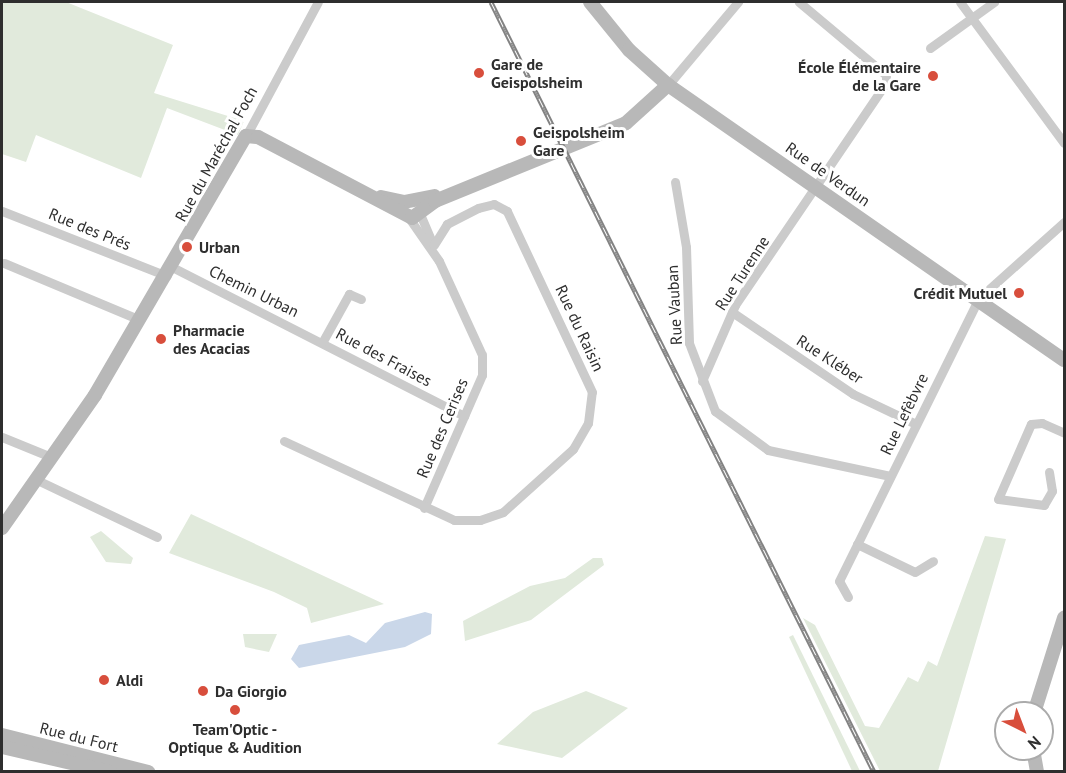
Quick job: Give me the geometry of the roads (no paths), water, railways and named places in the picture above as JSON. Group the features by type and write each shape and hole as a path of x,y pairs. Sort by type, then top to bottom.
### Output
{"main road":[{"name":"Rue de Verdun","path":"590,2 629,50 669,85 1034,335 1064,360"},
{"path":"246,136 258,137 364,192 412,209 633,119 669,85"},
{"name":"Rue du Maréchal Foch","path":"2,528 140,320 246,136"},
{"path":"1038,701 1065,618"},
{"name":"Rue du Fort","path":"2,735 148,771"},
{"name":"Rue du Fort","path":"2,747 110,771"}],"street":[{"name":"Rue du Maréchal Foch","path":"246,136 318,2"},
{"path":"669,85 738,2"},
{"name":"Rue Turenne","path":"702,381 732,312 880,94 886,75 799,2"},
{"path":"960,2 1065,143"},
{"path":"930,48 994,2"},
{"name":"Rue Vauban","path":"675,182 686,247 689,343 715,411 758,445 890,476"},
{"name":"Rue du Raisin","path":"284,441 454,520 480,520 503,512 573,449 588,423 592,392 507,211 494,204 478,208 447,224 434,245"},
{"name":"Rue des Cerises","path":"412,209 434,245 439,261"},
{"name":"Rue des Cerises","path":"412,209 439,261 482,355 482,375 424,508"},
{"name":"Rue des Prés","path":"2,211 169,272"},
{"path":"979,298 1065,222"},
{"path":"4,262 140,320"},
{"name":"Chemin Urban","path":"169,272 323,341"},
{"path":"323,341 349,294 361,299"},
{"name":"Rue Lefèbvre","path":"848,597 839,581 979,298"},
{"name":"Rue Kléber","path":"732,312 853,394 916,424"},
{"name":"Rue des Fraises","path":"323,341 464,416"},
{"path":"1049,472 1052,491 1044,505 998,499 1031,424 1065,433"},
{"path":"2,437 51,457"},
{"path":"35,478 157,537"},
{"path":"857,544 915,572 933,561"}],"water":[{"path":"425,612 432,614 431,634 405,647 299,668 291,659 299,645 349,635 366,643 385,623"}],"railway":[{"path":"491,2 874,772"}],"place":[{"name":"Gare de Geispolsheim","path":"479,73"},
{"name":"École Élémentaire de la Gare","path":"933,76"},
{"name":"Geispolsheim Gare","path":"521,141"},
{"name":"Urban","path":"187,247"},
{"name":"Crédit Mutuel","path":"1019,293"},
{"name":"Pharmacie des Acacias","path":"161,339"},
{"name":"Aldi","path":"104,680"},
{"name":"Da Giorgio","path":"203,691"},
{"name":"Team'Optic - Optique & Audition","path":"235,710"}]}
